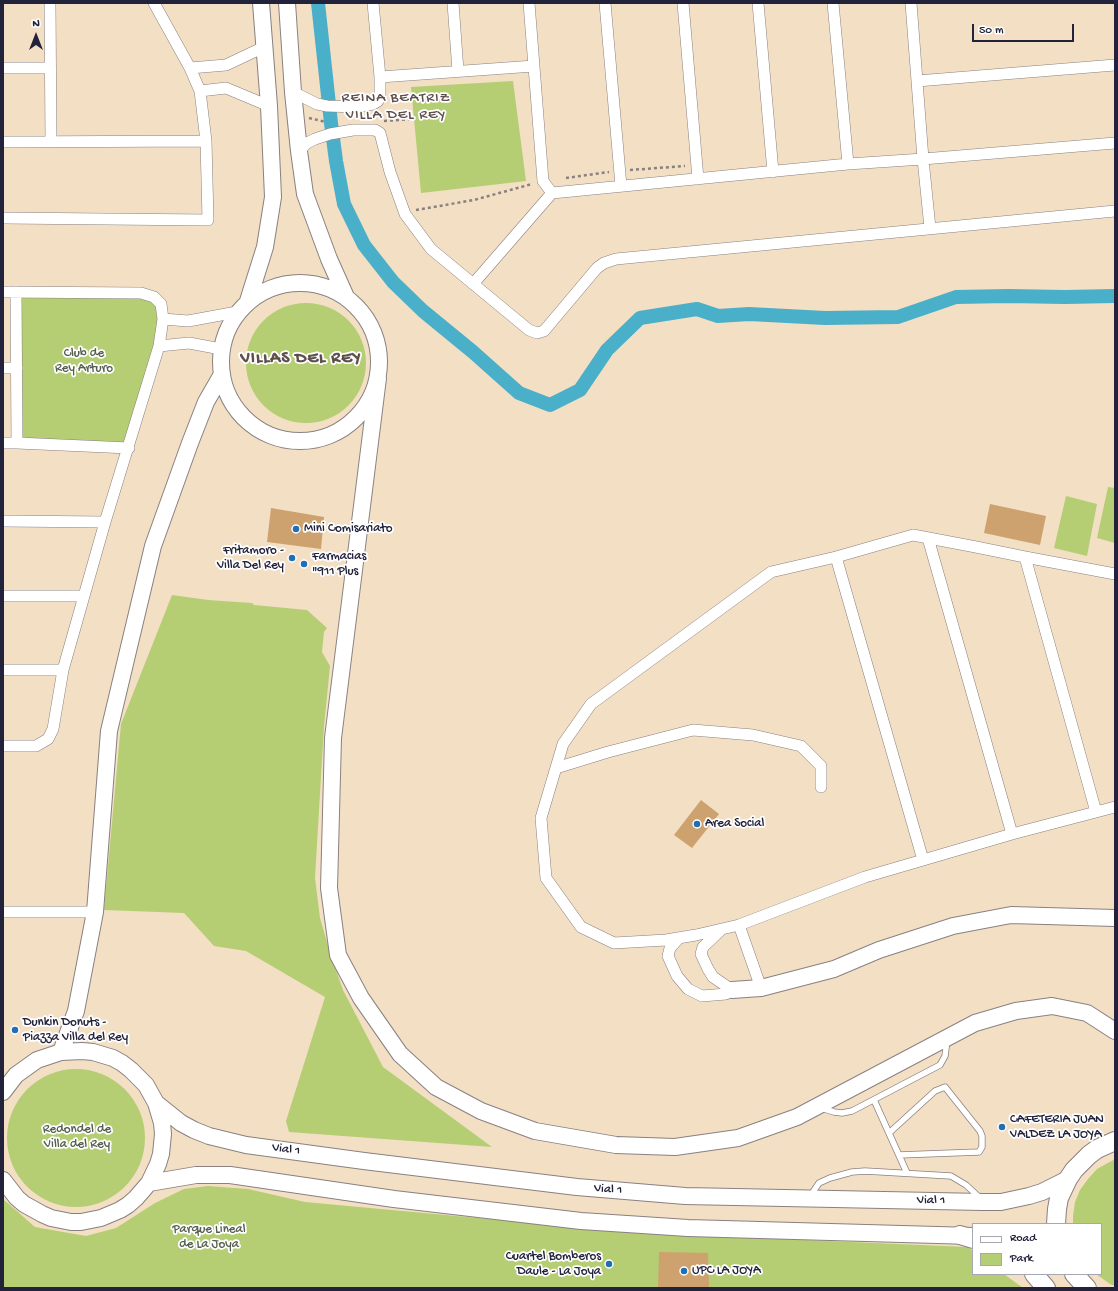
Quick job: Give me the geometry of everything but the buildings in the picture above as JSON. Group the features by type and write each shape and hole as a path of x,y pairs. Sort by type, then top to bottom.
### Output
{"main road":[{"path":"1056,1223 1057,1209 1060,1198 1068,1179 1074,1170 1097,1149 1115,1141"},
{"path":"1035,1275 1046,1288"},
{"path":"1075,1275 1087,1288"}],"street":[{"path":"50,3 51,142"},
{"path":"3,218 208,220 206,141 200,91 190,68 154,3"},
{"path":"261,3 269,106 273,197 265,247 243,306 227,329 221,349 221,376 231,402 248,422 272,436 299,441 326,437 350,424 368,403 378,378"},
{"path":"287,3 295,114 305,194 329,259 346,297"},
{"path":"293,92 316,104 327,106 357,107 372,104 378,101 380,94 380,77 373,3"},
{"path":"453,3 458,71"},
{"path":"529,3 543,181 552,192"},
{"path":"605,3 621,186"},
{"path":"683,3 698,179"},
{"path":"758,3 773,172"},
{"path":"833,3 848,164"},
{"path":"911,3 930,228"},
{"path":"190,68 226,65 264,47"},
{"path":"917,81 1115,65"},
{"path":"380,77 534,66"},
{"path":"3,68 50,68"},
{"path":"200,91 226,88 269,106"},
{"path":"299,152 307,143 330,134 354,130 375,130 380,134 390,172 405,214 432,249 529,330 537,333 544,331 596,268 604,263 616,259 1115,211"},
{"path":"3,142 206,141"},
{"path":"473,284 552,192 848,164 1115,143"},
{"path":"164,319 188,321 243,306 271,288 297,282 323,286 346,297 363,313 374,333 380,355 333,738 328,888 338,955 361,998 400,1054 436,1087 481,1111 535,1132 616,1145 674,1147 738,1138 797,1117 975,1023 1016,1011 1052,1006 1087,1013 1115,1031"},
{"path":"3,292 141,293 154,297 162,304 164,319 159,346 129,448 105,522 63,670 53,729 48,739 36,746 3,746"},
{"path":"16,292 17,443"},
{"path":"159,346 189,343 221,349"},
{"path":"3,368 17,368"},
{"path":"61,1052 76,1011 95,912 109,731 120,684 153,546 206,402 221,376"},
{"path":"3,443 129,448"},
{"path":"3,521 105,522"},
{"path":"1115,574 1024,557 976,546 913,536 836,557 771,572 591,704 563,744 541,818 546,878 581,927 614,943 666,940 739,925 865,877 1012,834 1115,807"},
{"path":"928,538 1012,834"},
{"path":"836,557 923,860"},
{"path":"1024,557 1096,812"},
{"path":"3,596 84,596"},
{"path":"3,670 63,670"},
{"path":"556,768 608,752 693,730 753,735 801,746 821,766 821,787"},
{"path":"3,912 95,912"},
{"path":"679,938 670,948 668,956 677,976 688,989 702,996 726,994 732,990 761,988 834,969 879,950 953,926 1011,915 1115,918"},
{"path":"739,925 761,988"},
{"path":"723,929 703,947 701,954 708,969 714,977 732,990"},
{"path":"3,1092 16,1075 37,1060 61,1052 82,1051 103,1055 118,1061 131,1070 146,1085 156,1103 162,1123 163,1144 158,1164 149,1183 136,1198 111,1215 96,1219 71,1222 51,1218 33,1210 17,1198 3,1180"},
{"name":"Vial 1","path":"156,1103 181,1123 194,1130 209,1136 246,1145 577,1187 685,1196 1001,1202 1042,1192 1068,1179"},
{"path":"149,1183 196,1175 230,1175 394,1199 581,1221 688,1228 969,1236"}],"lane":[{"path":"817,1106 842,1113 852,1111 874,1100 940,1065 945,1056 947,1038"},
{"path":"889,1133 935,1091 945,1087 980,1131 982,1136 982,1147 979,1152 899,1155"},
{"path":"874,1100 907,1173"},
{"path":"808,1199 819,1183 830,1178 852,1172 865,1171 951,1176 966,1185 983,1202"}],"path":[{"path":"295,114 331,123"}],"green space":[{"path":"513,81 526,181 421,193 411,87"},
{"name":"Club de Rey Arturo","path":"16,292 154,297 163,319 129,448 17,443"},
{"path":"306,303 318,304 329,308 339,313 348,321 356,330 361,340 365,351 365,375 361,386 356,396 348,405 339,413 329,418 318,422 306,423 294,422 283,418 273,413 264,405 256,396 251,386 247,375 246,363 247,351 251,340 256,330 264,321 273,313 283,308 294,304"},
{"path":"1108,487 1115,488 1115,543 1097,538"},
{"path":"1066,496 1097,504 1087,556 1054,548"},
{"path":"172,595 307,610 327,628 324,632 322,652 330,666 324,726 315,878 320,918 331,956 343,990 383,1067 492,1147 289,1132 286,1121 325,997 246,951 214,946 184,913 104,910 121,724"},
{"name":"Redondel de Villa del Rey","path":"76,1069 96,1072 108,1077 125,1089 137,1106 142,1118 145,1138 142,1158 137,1170 125,1187 108,1199 96,1204 76,1207 56,1204 44,1199 27,1187 15,1170 10,1158 7,1138 10,1118 15,1106 27,1089 44,1077 56,1072"},
{"path":"1115,1159 1115,1286 1097,1275 1102,1275 1102,1223 1073,1223 1075,1202 1080,1190 1097,1169"},
{"name":"Parque Lineal de La Joya","path":"208,1186 248,1189 305,1202 641,1233 968,1247 972,1250 972,1275 1005,1275 1023,1288 3,1288 3,1199 35,1227 86,1236 116,1228 155,1203 184,1189"}],"waterway":[{"path":"318,3 331,123 344,204 364,245 393,282 423,311 473,352 519,393 550,405 580,390 607,350 640,318 697,309 718,316 749,314 825,318 898,317 956,297 1115,296"}],"place":[{"name":"Mini Comisariato","path":"296,529"},
{"name":"Fritamoro - Villa Del Rey","path":"292,558"},
{"name":"Farmacias \"911 Plus","path":"304,564"},
{"name":"Area Social","path":"697,824"},
{"name":"Dunkin Donuts - Piazza Villa del Rey","path":"15,1030"},
{"name":"CAFETERIA JUAN VALDEZ LA JOYA","path":"1002,1127"},
{"name":"Cuartel Bomberos Daule - La Joya","path":"609,1264"},
{"name":"UPC LA JOYA","path":"684,1271"}],"district":[{"name":"REINA BEATRIZ VILLA DEL REY","path":"396,108"},
{"name":"VILLAS DEL REY","path":"301,359"}]}
